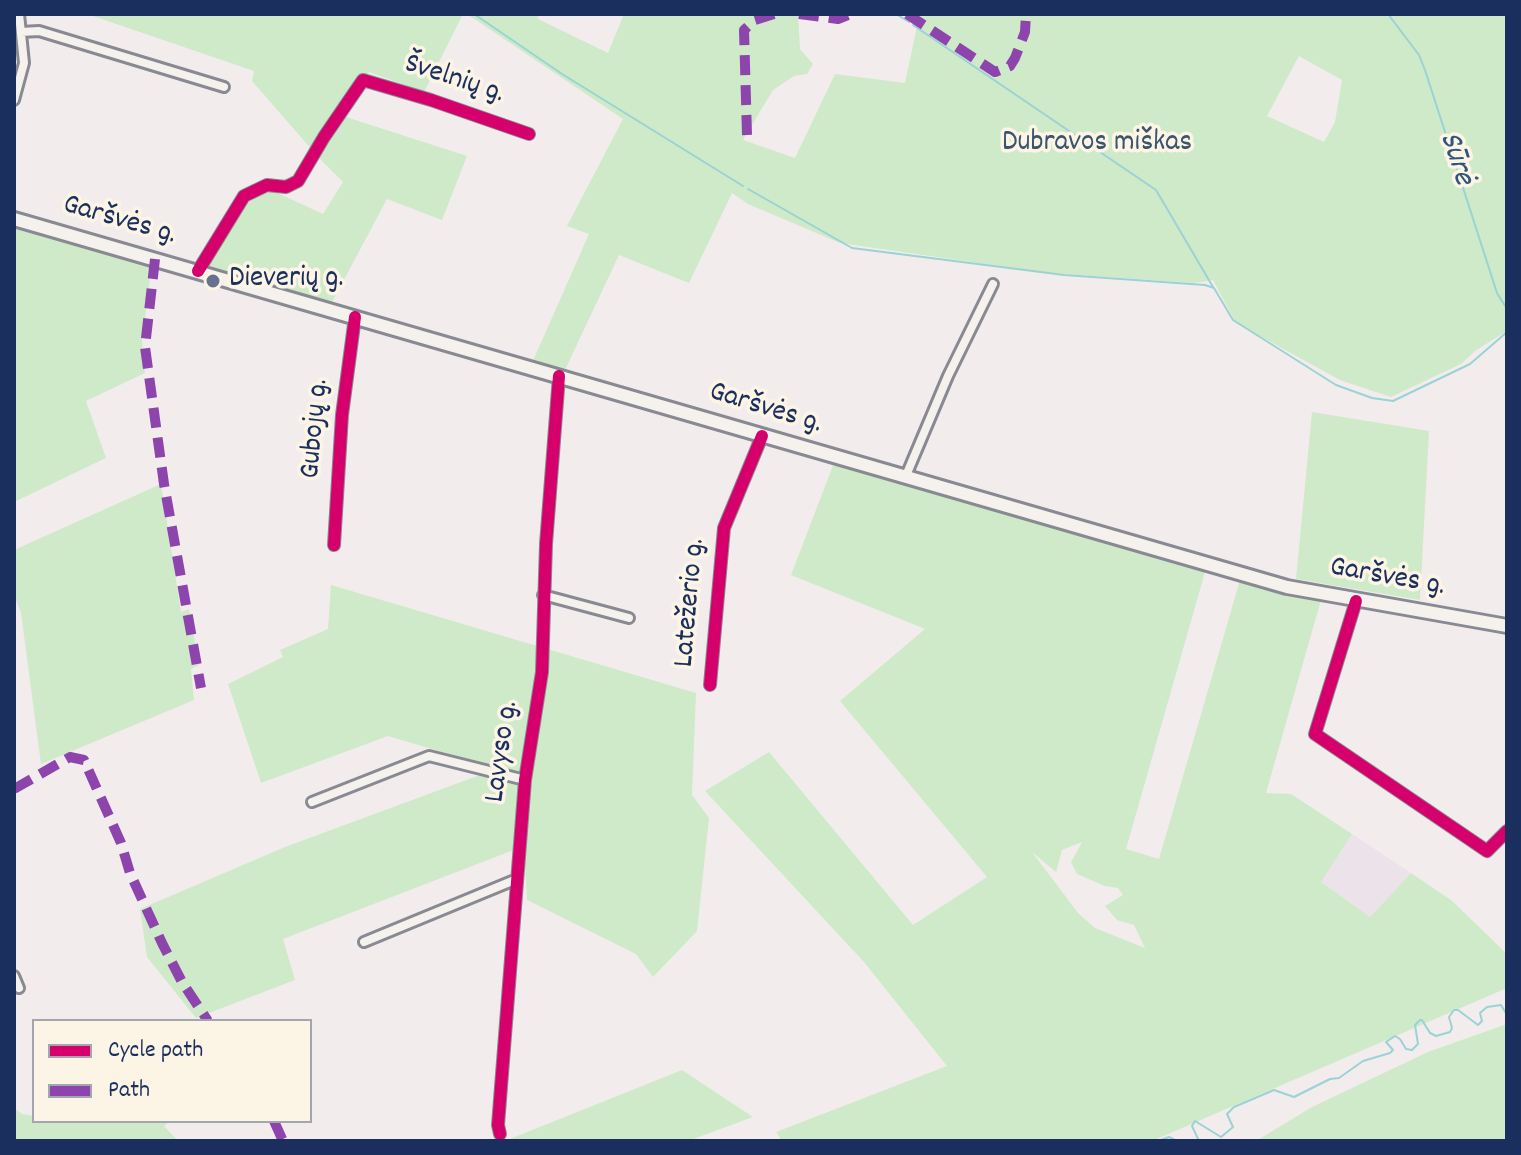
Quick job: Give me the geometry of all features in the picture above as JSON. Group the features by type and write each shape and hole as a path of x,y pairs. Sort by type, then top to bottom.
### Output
{"main road":[{"name":"Garšvės g.","path":"14,219 1287,587 1507,626"}],"street":[{"path":"14,100 24,63 19,14"},
{"path":"21,32 39,31 224,87"},
{"name":"Švelnių g.","path":"198,271 244,196 267,185 286,187 298,181 363,80 529,134"},
{"path":"905,478 948,376 993,284"},
{"name":"Gubojų g.","path":"334,545 342,415 355,317"},
{"name":"Lavyso g.","path":"500,1134 498,1125 525,780 542,672 543,595 559,376"},
{"name":"Latežerio g.","path":"710,685 724,528 762,436"},
{"path":"543,595 629,618"},
{"path":"1356,601 1315,734 1487,851 1507,831"},
{"path":"312,802 429,756 525,780"},
{"path":"364,942 517,879"},
{"path":"14,976 19,988"}],"shaded area":[{"path":"1352,834 1411,873 1370,917 1321,882"}],"green space":[{"path":"87,14 463,14 424,92 369,72 313,151 252,81 254,71"},
{"name":"Dubravos miškas","path":"467,14 539,14 538,19 608,53 624,14 798,14 800,49 813,64 807,74 794,76 773,90 743,140 795,158 835,74 905,83 919,17 914,14 1507,14 1507,331 1475,351 1461,364 1391,397 1340,380 1236,323 1213,280 1194,283 1048,273 840,243 748,204 732,193 689,283 619,255 564,372 532,363 589,234 567,226 623,119","holes":["1299,56 1342,80 1335,122 1324,142 1267,116"]},
{"path":"343,116 467,156 442,220 387,199 330,306 206,270 250,200 267,188 323,214 343,182 318,157"},
{"path":"14,228 151,263 151,271 142,341 145,373 86,401 106,458 14,502"},
{"path":"1312,412 1429,431 1420,600 1296,579"},
{"path":"834,463 1205,572 1126,849 1159,859 1240,580 1321,600 1266,793 1291,794 1352,834 1321,882 1370,917 1411,873 1451,900 1507,954 1507,988 1152,1141 782,1141 776,1132 947,1066 864,962 705,791 769,752 913,925 987,877 840,701 925,629 791,575","holes":["1082,842 1071,862 1077,874 1118,888 1123,895 1105,906 1117,920 1134,925 1145,948 1095,928 1078,913 1032,852 1056,872 1062,850"]},
{"path":"161,484 181,612 189,609 199,665 191,669 194,700 41,764 21,613 14,595 14,550"},
{"path":"331,585 696,693 692,795 709,818 697,931 653,977 636,954 527,900 524,846 283,939 295,980 196,1018 147,957 140,909 285,847 480,775 482,764 388,736 261,783 228,684 283,657 280,650 328,629"},
{"path":"1507,1024 1507,1141 1256,1141 1312,1107 1428,1052"},
{"path":"682,1070 753,1117 688,1141 505,1141"},
{"path":"14,1108 32,1116 32,1123 168,1123 164,1126 178,1141 14,1141"}],"waterway":[{"path":"474,14 562,74 743,186"},
{"path":"896,14 909,22"},
{"name":"Sūrė","path":"1388,14 1419,55 1497,293 1507,309"},
{"path":"913,25 1156,190 1213,287"},
{"path":"748,189 852,248 1064,275 1214,288 1233,320 1336,385 1372,398 1393,401 1470,364 1507,332"},
{"path":"1199,1141 1192,1126 1195,1121 1221,1137 1233,1127 1227,1114 1234,1107 1274,1090 1294,1097 1330,1079 1339,1078 1363,1061 1390,1053 1393,1050 1386,1042 1395,1036 1406,1049 1412,1050 1418,1044 1415,1025 1420,1020 1436,1036 1450,1032 1449,1017 1454,1010 1478,1025 1482,1021 1480,1013 1487,1007 1501,1005 1507,1015"},
{"path":"1158,1141 1169,1137 1177,1141"},
{"path":"14,1139 19,1141"}],"marked path":[{"path":"747,135 744,30 755,20 774,14"},
{"path":"799,14 838,19 851,14"},
{"path":"907,14 995,72 1010,66 1015,58 1025,32 1026,14"},
{"path":"155,259 145,347 164,484 201,688"},
{"path":"14,789 70,757 84,760 162,943 182,982 207,1019"},
{"path":"275,1123 283,1141"}],"cycle path":[{"path":"198,271 244,196 267,185 286,187 298,181 363,80 529,134"},
{"path":"334,545 342,415 355,317"},
{"path":"500,1134 498,1125 525,780 542,672 546,544 559,376"},
{"path":"710,685 724,528 762,436"},
{"path":"1356,601 1315,734 1487,851 1507,831"}],"place":[{"name":"Dieverių g.","path":"213,281"}]}
